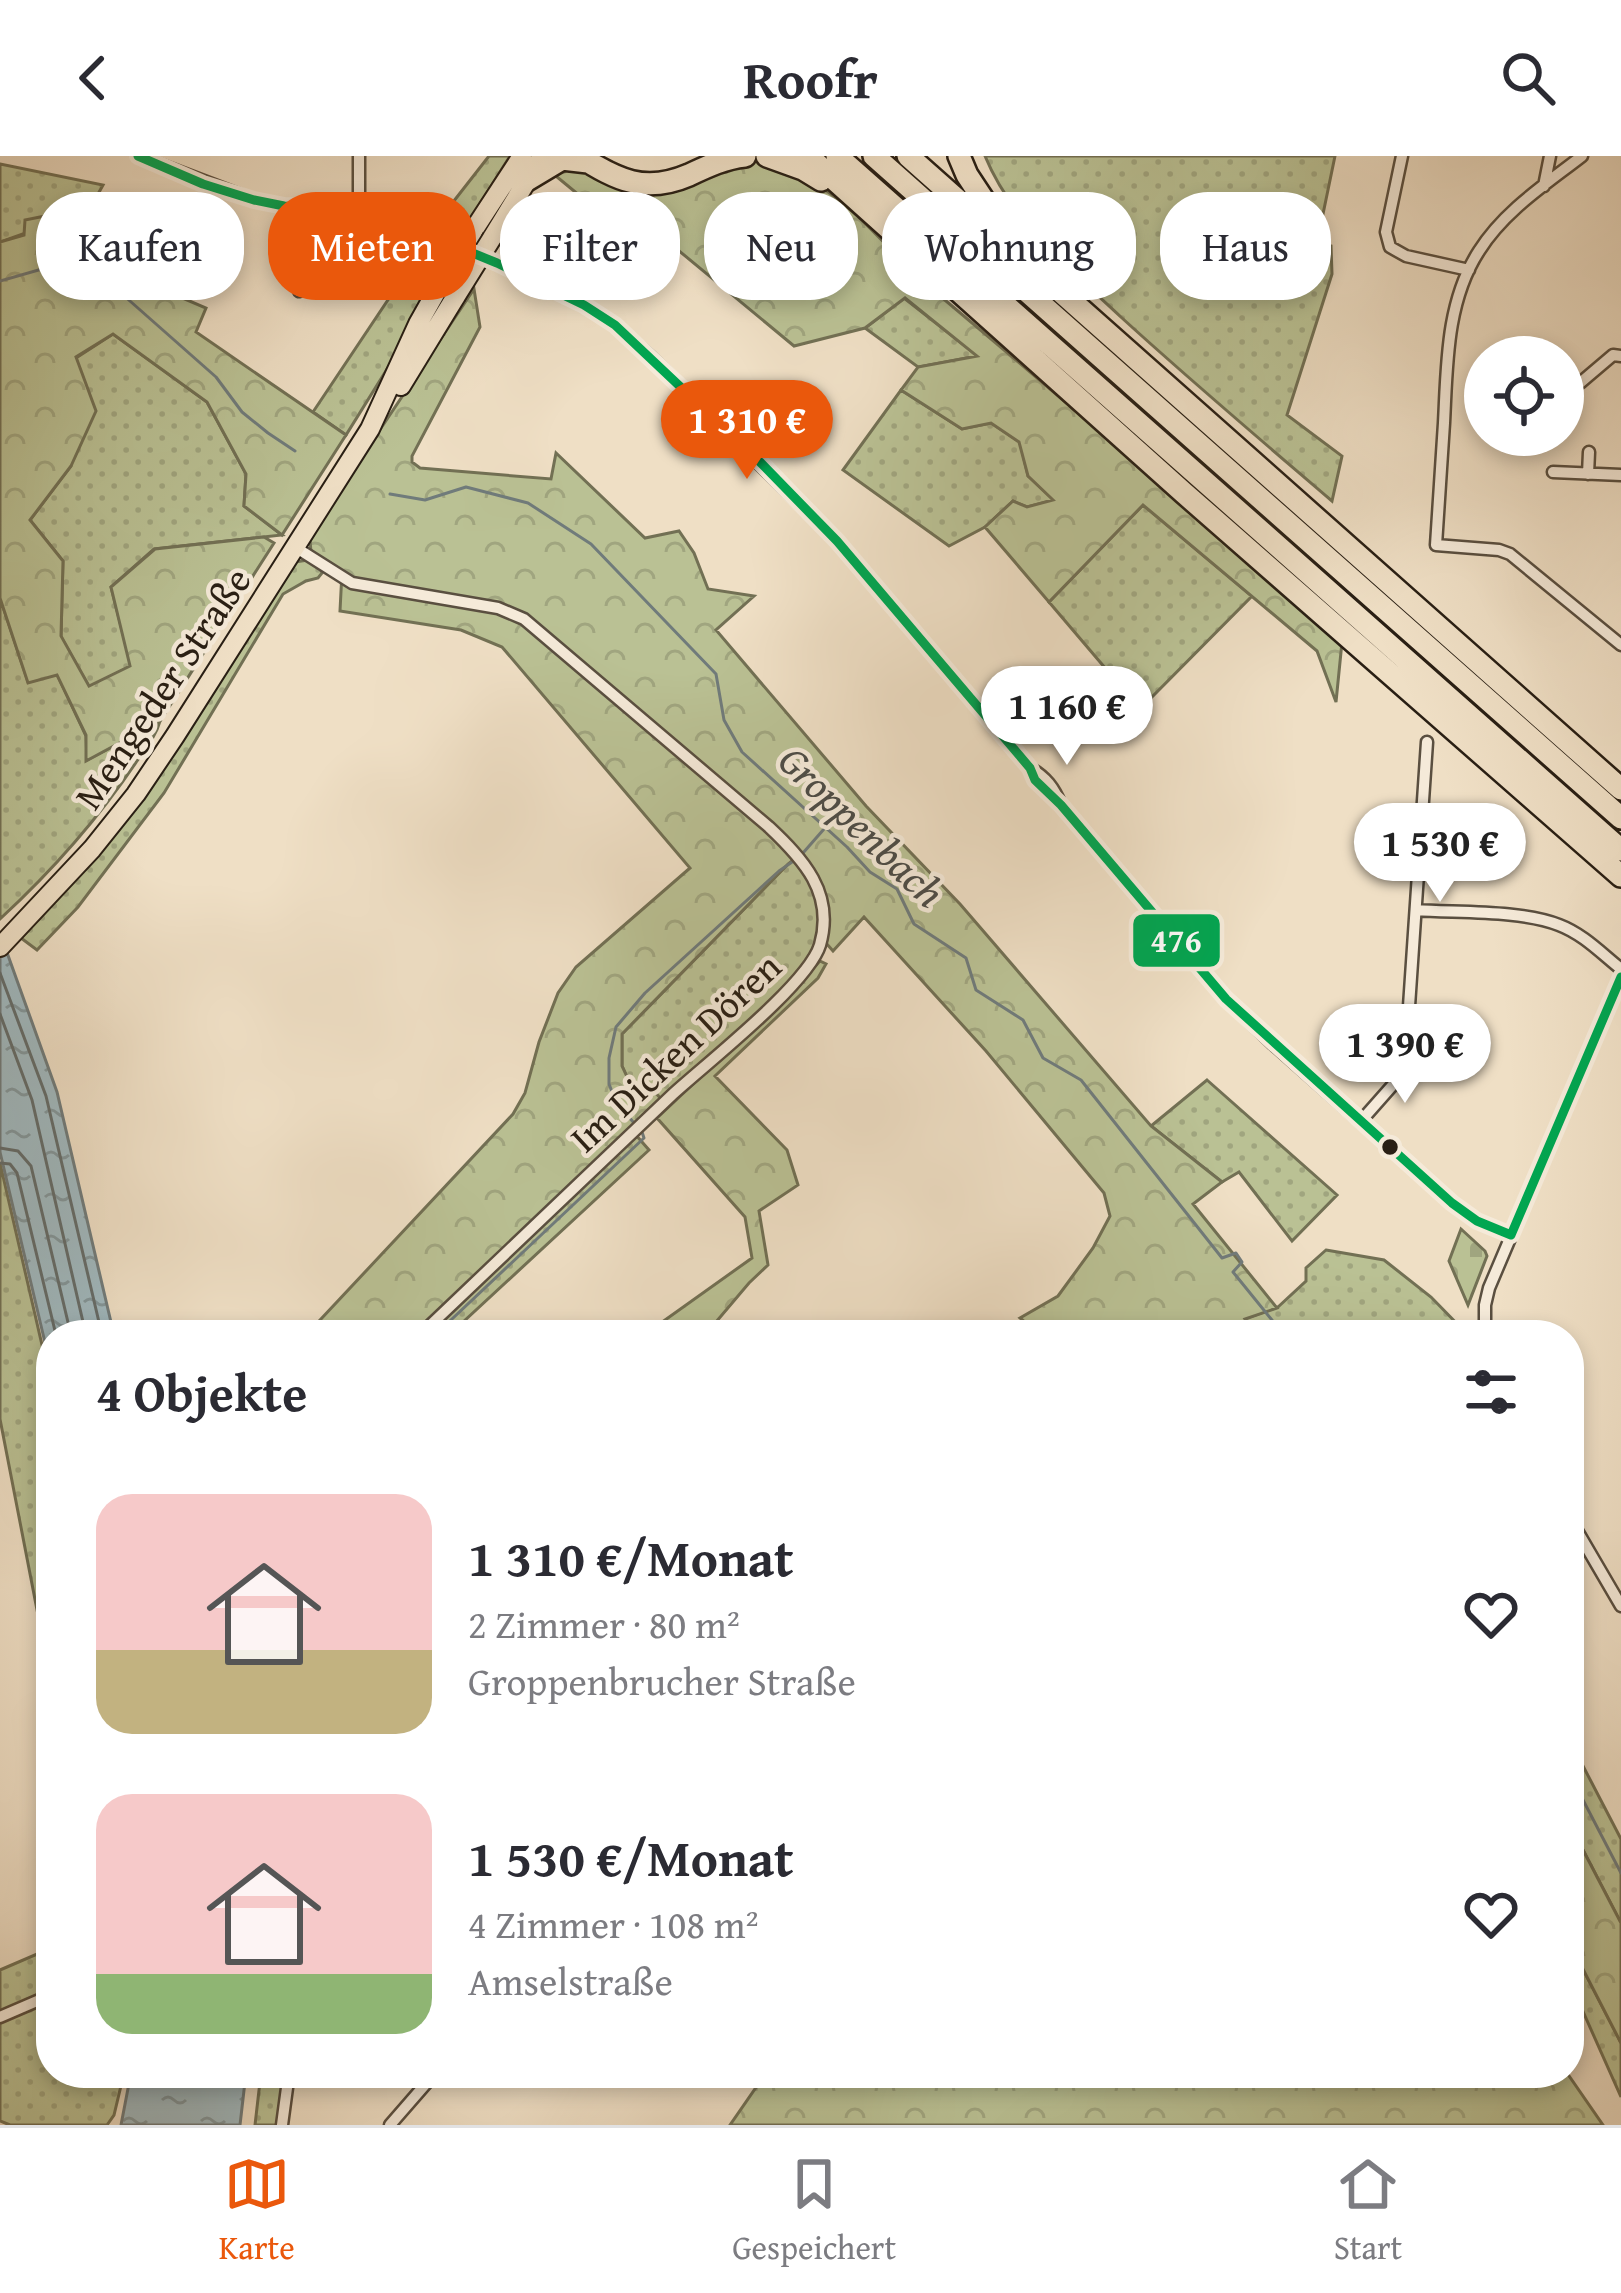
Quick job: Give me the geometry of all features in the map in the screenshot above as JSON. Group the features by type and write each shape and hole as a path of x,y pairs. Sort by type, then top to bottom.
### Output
{"highway":[{"path":"527,180 562,159 590,158 651,172 679,166 692,156"},
{"path":"590,158 621,180 651,185 745,156"},
{"path":"767,156 803,169 868,209"},
{"path":"808,156 1184,494 1621,876"},
{"path":"837,156 1621,850"},
{"path":"874,156 1621,818"},
{"path":"908,156 948,192"},
{"path":"958,156 977,192"},
{"path":"1070,300 1621,789"}],"main road":[{"path":"370,429 418,324 522,156"},
{"path":"370,429 542,156"},
{"name":"Mengeder Straße","path":"6,941 136,794 370,429"}],"street":[{"path":"137,156 268,203"},
{"path":"358,192 359,156"},
{"path":"1402,156 1386,232 1390,247 1406,256 1469,270"},
{"path":"1544,186 1550,156"},
{"path":"1582,156 1498,226 1479,250 1457,298 1448,347 1436,545 1510,554 1621,645"},
{"path":"476,254 584,305 620,329 837,541 1030,767 1055,789 1061,805 1226,999 1452,1203 1511,1235"},
{"path":"1584,379 1613,355 1621,356"},
{"path":"1588,474 1589,452"},
{"path":"1553,472 1621,475"},
{"name":"Im Dicken Dören","path":"295,547 352,583 498,608 524,619 769,826 800,856 823,902 821,942 812,964 792,986 436,1320"},
{"path":"1361,1121 1405,1065 1426,748 1445,757"},
{"path":"1416,910 1528,917 1557,924 1581,936 1621,973 1489,1288 1485,1320"},
{"path":"1584,1543 1621,1606"},
{"path":"0,2017 36,2001"},
{"path":"283,2125 287,2088"},
{"path":"390,2125 422,2088"}],"green space":[{"path":"489,156 510,156 476,210 476,192 461,192"},
{"path":"985,156 1335,156 1328,192 1160,192 1160,300 1324,300 1287,415 1342,456 1332,501 1103,300 1136,300 1136,192 1005,192"},
{"path":"752,160 795,172 829,192 704,192 704,272 680,252 680,192 575,192 551,172 565,165 627,187"},
{"path":"0,164 103,185 99,192 36,192 36,229 0,242"},
{"path":"36,218 36,300 187,300 206,308 196,332 346,435 282,535 244,506 246,474 207,402 113,334 76,357 96,411 71,466 30,520 63,561 61,636 89,686 130,666 111,587 155,549 264,537 274,543 160,721 86,761 86,735 57,675 28,683 0,598 0,242 24,235 25,220"},
{"path":"858,218 882,242 882,300 902,300 865,328 794,346 738,300 858,300"},
{"path":"388,300 424,300 346,435 313,412"},
{"path":"467,300 476,300 480,327 412,462 420,468 551,479 556,453 645,538 679,531 708,589 754,596 716,630 1151,1126 1222,1182 1193,1204 1277,1308 1246,1320 1020,1318 1058,1296 1093,1248 1110,1216 1104,1193 986,1051 864,917 833,951 826,943 820,886 802,853 622,1034 622,1066 635,1094 653,1090 662,1100 429,1320 320,1320 513,1114 525,1093 558,993 576,967 690,868 502,647 461,630 340,611 342,572 311,552 310,540"},
{"path":"907,300 978,356 918,367 865,328"},
{"path":"907,300 945,300 1342,642 1336,702 1317,651 1143,505 1049,602 985,527 1013,501 1027,507 1053,500 1028,476 1019,442 991,423 962,429 901,390 918,367 977,356"},
{"path":"113,334 207,402 246,474 244,506 282,535 154,549 111,587 131,666 89,687 61,637 63,561 30,520 71,466 76,358"},
{"path":"901,390 962,429 991,423 1020,442 1028,476 1054,500 1027,507 1013,501 985,527 949,546 843,470"},
{"path":"1143,505 1252,596 1140,709 1049,602"},
{"path":"308,560 322,573 283,594 164,793 78,907 37,950 21,938 98,855 295,562"},
{"path":"0,598 28,682 57,674 86,736 87,760 160,721 147,747 90,824 0,919"},
{"path":"799,856 822,908 810,969 662,1105 636,1097 622,1066 622,1034"},
{"path":"820,961 826,964 818,978 715,1076 787,1150 798,1185 759,1211 768,1265 718,1320 665,1320 752,1258 745,1217 657,1118"},
{"path":"1207,1080 1337,1195 1292,1241 1239,1172 1222,1182 1151,1126"},
{"path":"635,1134 649,1150 465,1320 440,1320"},
{"path":"0,1163 36,1320 36,1605 0,1419"},
{"path":"1461,1229 1487,1256 1468,1305 1449,1261"},
{"path":"1326,1250 1384,1260 1453,1320 1245,1320 1278,1307 1306,1281 1306,1268"},
{"path":"1584,1768 1621,1839 1621,1923 1584,1852"},
{"path":"1584,1852 1621,1923 1621,2043 1584,1971"},
{"path":"36,1954 36,2088 120,2088 107,2125 10,2125 0,2121 0,1970"},
{"path":"1584,1971 1621,2043 1621,2097 1584,2014"},
{"path":"259,2088 284,2088 278,2125 255,2125"},
{"path":"756,2088 1577,2088 1603,2125 730,2125"}],"water":[{"path":"0,933 57,1092 110,1320 40,1320 0,1152"},
{"path":"128,2088 244,2088 240,2125 121,2125"}],"waterway":[{"name":"Groppenbach","path":"0,281 56,265 96,271 216,377 242,412 295,451"},
{"name":"Groppenbach","path":"390,494 425,500 466,487 528,503 591,544 716,674 724,720 742,752 870,872 897,889 914,924 966,958 976,990 1023,1020 1043,1058 1081,1080 1222,1258 1236,1253 1242,1262 1233,1272 1272,1320"},
{"path":"803,853 824,829"},
{"path":"634,1123 616,1102 609,1084 616,1027 645,993 795,860"},
{"path":"451,1320 644,1138 642,1132"},
{"name":"Groppenbach","path":"1584,1802 1621,1873"}],"transit line":[{"name":"476","path":"138,156 254,200 375,213 497,263 615,325 837,541 1030,768 1035,780 1226,999 1452,1203 1477,1221 1511,1235"},
{"name":"476","path":"1511,1235 1621,977"}]}
